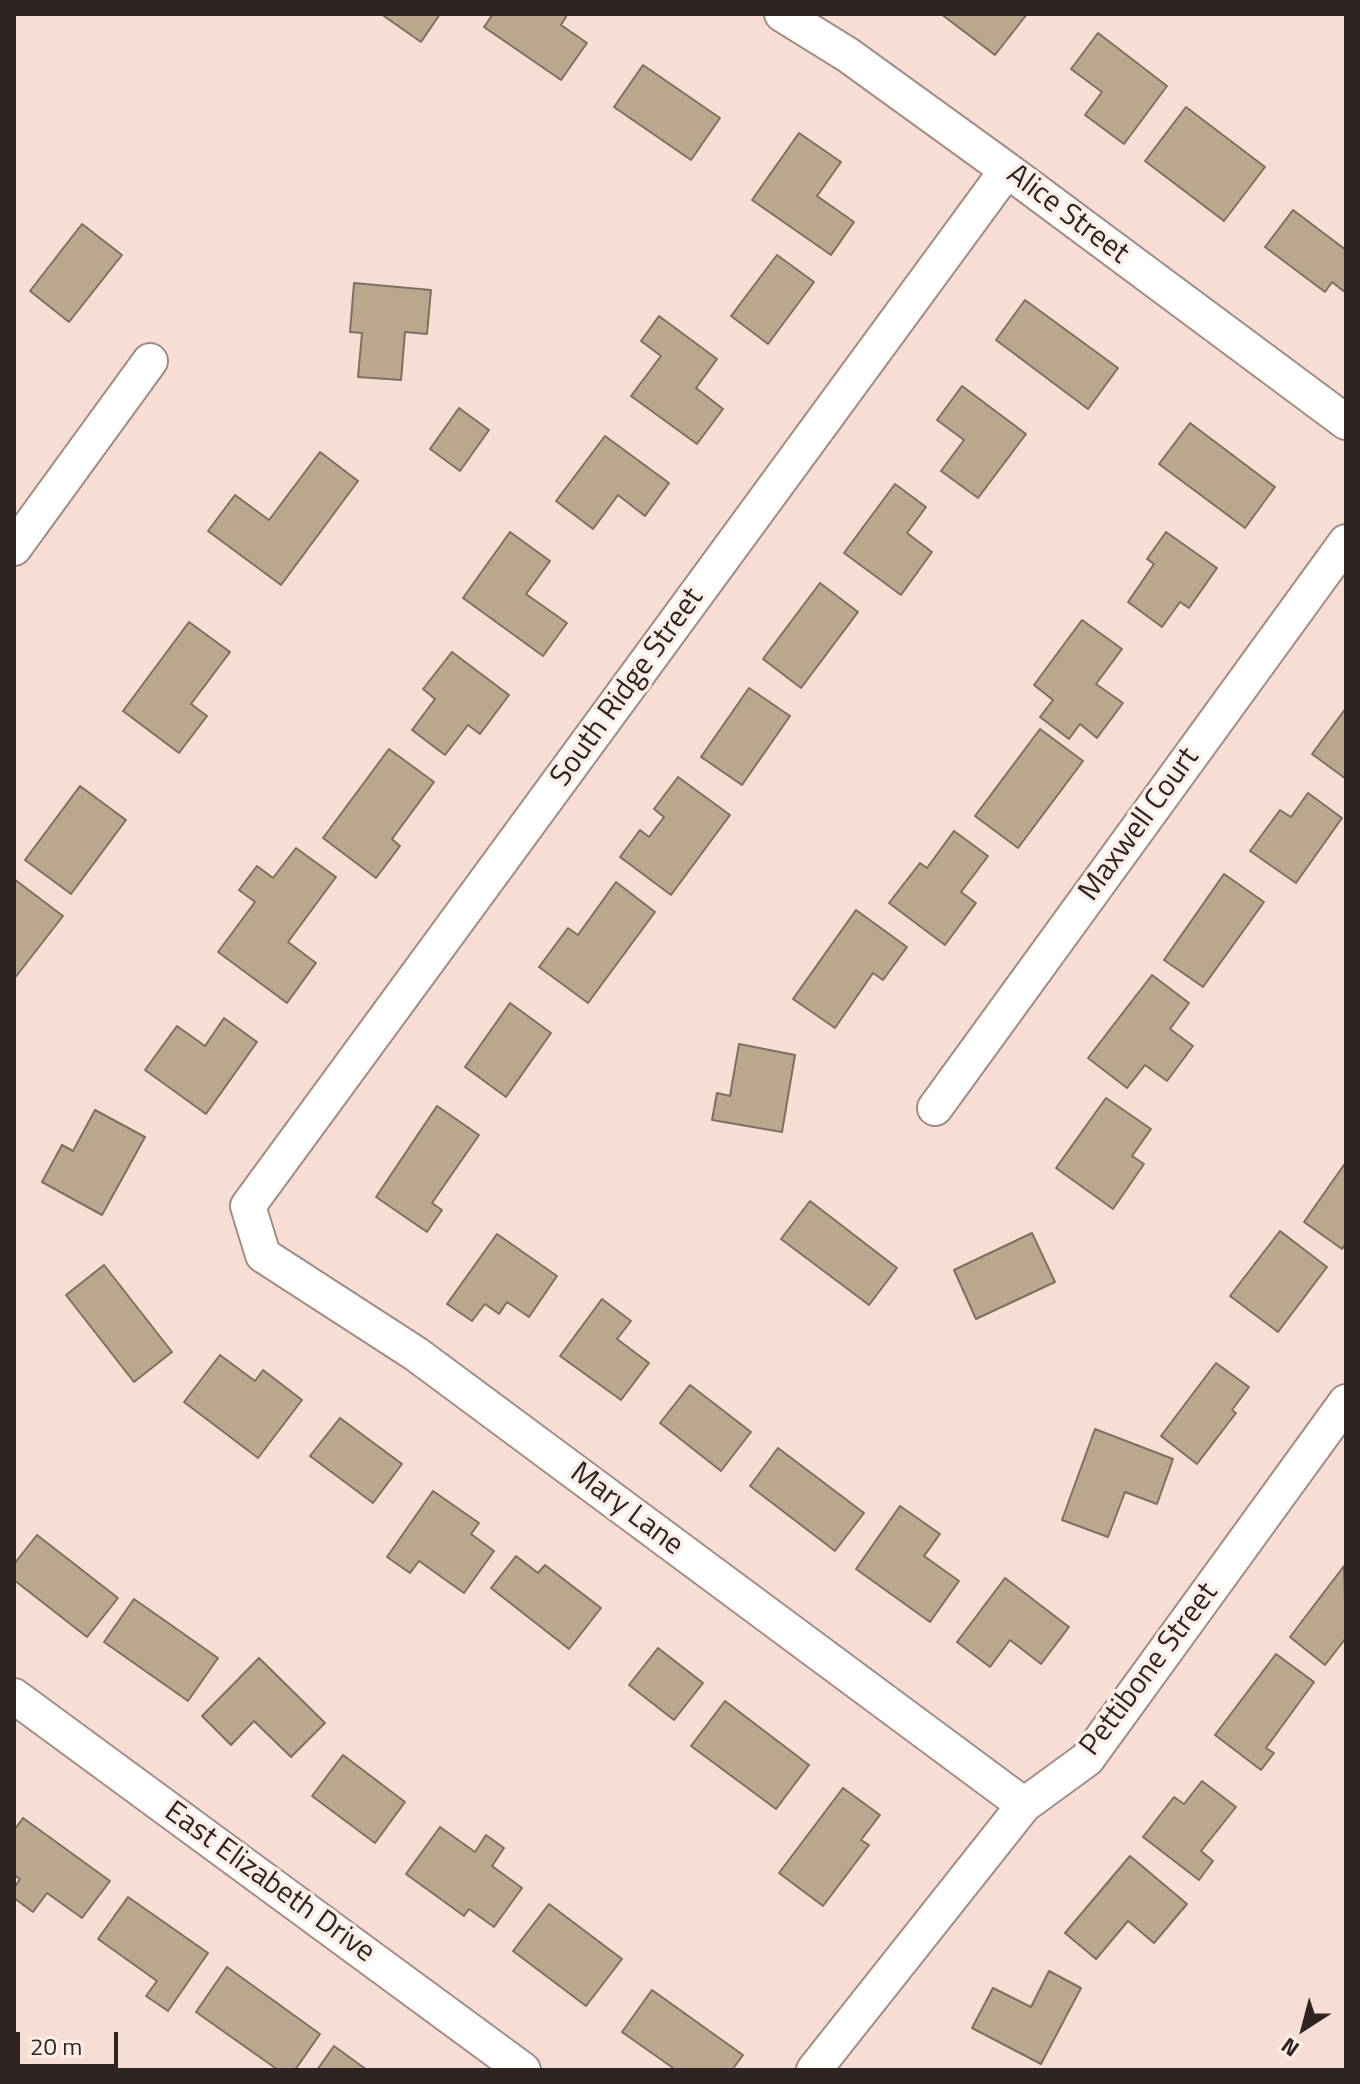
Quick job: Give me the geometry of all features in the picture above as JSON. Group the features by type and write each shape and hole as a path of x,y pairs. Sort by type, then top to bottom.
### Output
{"street":[{"name":"Alice Street","path":"782,14 848,55 1007,170 1346,422"},
{"name":"South Ridge Street","path":"248,1206 1007,170"},
{"path":"14,548 150,361"},
{"name":"Maxwell Court","path":"935,1108 1346,542"},
{"name":"Mary Lane","path":"248,1206 263,1255 416,1354 1024,1805"},
{"name":"Pettibone Street","path":"814,2070 1024,1805 1087,1759 1346,1402"},
{"name":"East Elizabeth Drive","path":"14,1696 523,2070"}],"building":[{"path":"381,14 440,14 421,42"},
{"path":"493,14 566,14 561,25 587,43 561,80 484,27"},
{"path":"941,14 1027,14 995,55"},
{"path":"1098,33 1167,86 1124,144 1085,115 1102,92 1071,69"},
{"path":"643,65 720,118 691,160 614,107"},
{"path":"1186,107 1265,167 1224,221 1145,161"},
{"path":"799,133 841,162 817,196 854,222 831,255 752,200"},
{"path":"1293,210 1346,250 1346,293 1332,282 1325,292 1265,247"},
{"path":"82,224 122,255 69,322 30,291"},
{"path":"777,255 814,282 768,344 731,316"},
{"path":"354,283 431,290 427,334 405,332 401,380 358,377 362,333 350,332"},
{"path":"1025,300 1118,368 1088,409 996,340"},
{"path":"659,316 717,359 696,388 723,409 697,444 631,396 661,356 641,341"},
{"path":"962,386 1026,434 978,498 941,471 964,440 937,420"},
{"path":"459,408 489,430 460,471 430,449"},
{"path":"1190,423 1275,487 1245,528 1159,464"},
{"path":"605,436 669,483 645,516 618,495 593,529 556,501"},
{"path":"320,452 358,481 281,585 208,531 235,495 269,520"},
{"path":"895,484 926,507 907,533 932,552 901,595 844,553"},
{"path":"510,532 550,561 526,594 567,623 543,656 463,598"},
{"path":"1166,532 1217,568 1189,608 1180,602 1162,627 1128,602 1154,564 1147,559"},
{"path":"820,583 858,612 801,688 763,659"},
{"path":"1082,620 1122,649 1096,684 1123,703 1097,738 1080,724 1069,739 1040,717 1053,700 1034,685"},
{"path":"189,622 230,652 191,704 207,716 179,753 123,711"},
{"path":"452,652 509,695 480,734 468,725 445,755 412,730 435,699 423,689"},
{"path":"749,688 790,716 742,785 701,757"},
{"path":"1346,708 1346,779 1312,754"},
{"path":"1040,729 1083,761 1018,848 975,816"},
{"path":"389,749 434,782 392,839 400,846 376,878 323,838"},
{"path":"678,777 730,815 671,895 620,857 640,830 649,837 664,817 654,809"},
{"path":"80,786 126,820 71,894 25,860"},
{"path":"1308,793 1342,818 1296,883 1250,851 1280,810 1291,817"},
{"path":"954,831 988,856 961,892 976,903 945,945 889,903 920,863 927,868"},
{"path":"296,848 336,877 288,942 316,963 287,1003 218,952 255,902 239,890 257,866 273,878"},
{"path":"1224,874 1264,902 1203,987 1164,960"},
{"path":"14,879 63,916 14,979"},
{"path":"616,882 655,912 588,1003 539,967 568,928 578,935"},
{"path":"856,910 907,947 883,980 873,973 835,1028 793,999"},
{"path":"1152,975 1189,1003 1170,1029 1193,1046 1167,1081 1145,1065 1127,1088 1088,1058"},
{"path":"510,1003 551,1033 506,1097 465,1067"},
{"path":"224,1018 257,1042 206,1114 145,1070 177,1026 205,1046"},
{"path":"739,1044 795,1055 782,1132 712,1120 717,1093 730,1096"},
{"path":"1106,1098 1151,1129 1132,1156 1144,1164 1113,1209 1056,1168"},
{"path":"437,1106 479,1135 432,1203 442,1210 427,1232 376,1197"},
{"path":"95,1110 145,1137 102,1215 42,1182 62,1145 73,1151"},
{"path":"1346,1162 1346,1243 1342,1249 1304,1222"},
{"path":"810,1201 897,1268 869,1305 781,1239"},
{"path":"1280,1231 1327,1267 1278,1332 1230,1296"},
{"path":"1032,1233 1055,1282 976,1319 954,1270"},
{"path":"497,1234 557,1276 529,1317 507,1302 499,1314 485,1304 472,1321 447,1304"},
{"path":"104,1265 172,1352 134,1382 66,1295"},
{"path":"602,1299 631,1321 617,1339 649,1363 621,1400 560,1356"},
{"path":"220,1355 255,1381 263,1370 302,1400 258,1458 184,1402"},
{"path":"1216,1363 1249,1387 1232,1410 1236,1413 1197,1464 1161,1436"},
{"path":"690,1385 751,1432 721,1471 660,1423"},
{"path":"340,1418 402,1464 373,1503 310,1456"},
{"path":"1095,1429 1173,1459 1157,1504 1125,1492 1108,1537 1062,1520"},
{"path":"778,1448 864,1513 835,1551 750,1486"},
{"path":"433,1491 479,1523 471,1534 494,1551 464,1593 419,1561 410,1573 387,1557"},
{"path":"900,1506 940,1534 924,1556 959,1581 930,1622 856,1569"},
{"path":"37,1535 118,1598 87,1637 14,1580 14,1564"},
{"path":"516,1556 538,1573 545,1565 601,1608 569,1649 491,1588"},
{"path":"1344,1566 1346,1638 1325,1665 1290,1637"},
{"path":"1005,1578 1069,1627 1041,1664 1010,1640 990,1667 957,1642"},
{"path":"134,1599 218,1658 188,1701 104,1642"},
{"path":"658,1648 703,1683 674,1720 629,1685"},
{"path":"1276,1654 1314,1682 1266,1748 1274,1753 1261,1770 1215,1735"},
{"path":"259,1658 325,1723 291,1757 254,1721 231,1745 202,1716"},
{"path":"725,1701 809,1765 776,1809 691,1746"},
{"path":"343,1755 405,1802 375,1843 312,1796"},
{"path":"1202,1781 1236,1807 1201,1851 1213,1861 1199,1880 1143,1837 1174,1797 1184,1804"},
{"path":"843,1788 880,1815 861,1840 869,1845 823,1906 779,1873"},
{"path":"23,1818 110,1881 82,1918 47,1893 33,1912 14,1898 14,1888 20,1879 14,1875 14,1830"},
{"path":"440,1827 475,1852 486,1835 504,1848 492,1866 522,1888 494,1927 469,1909 464,1916 406,1874"},
{"path":"1130,1856 1187,1904 1154,1943 1128,1921 1096,1959 1065,1933"},
{"path":"128,1897 208,1953 168,2011 146,1996 157,1981 98,1939"},
{"path":"549,1904 622,1959 586,2006 513,1951"},
{"path":"227,1967 320,2034 295,2070 278,2070 196,2012"},
{"path":"1049,1971 1081,1988 1041,2064 972,2028 993,1988 1031,2007"},
{"path":"652,1990 743,2055 732,2070 676,2070 622,2032"},
{"path":"334,2046 367,2070 317,2070"}]}
